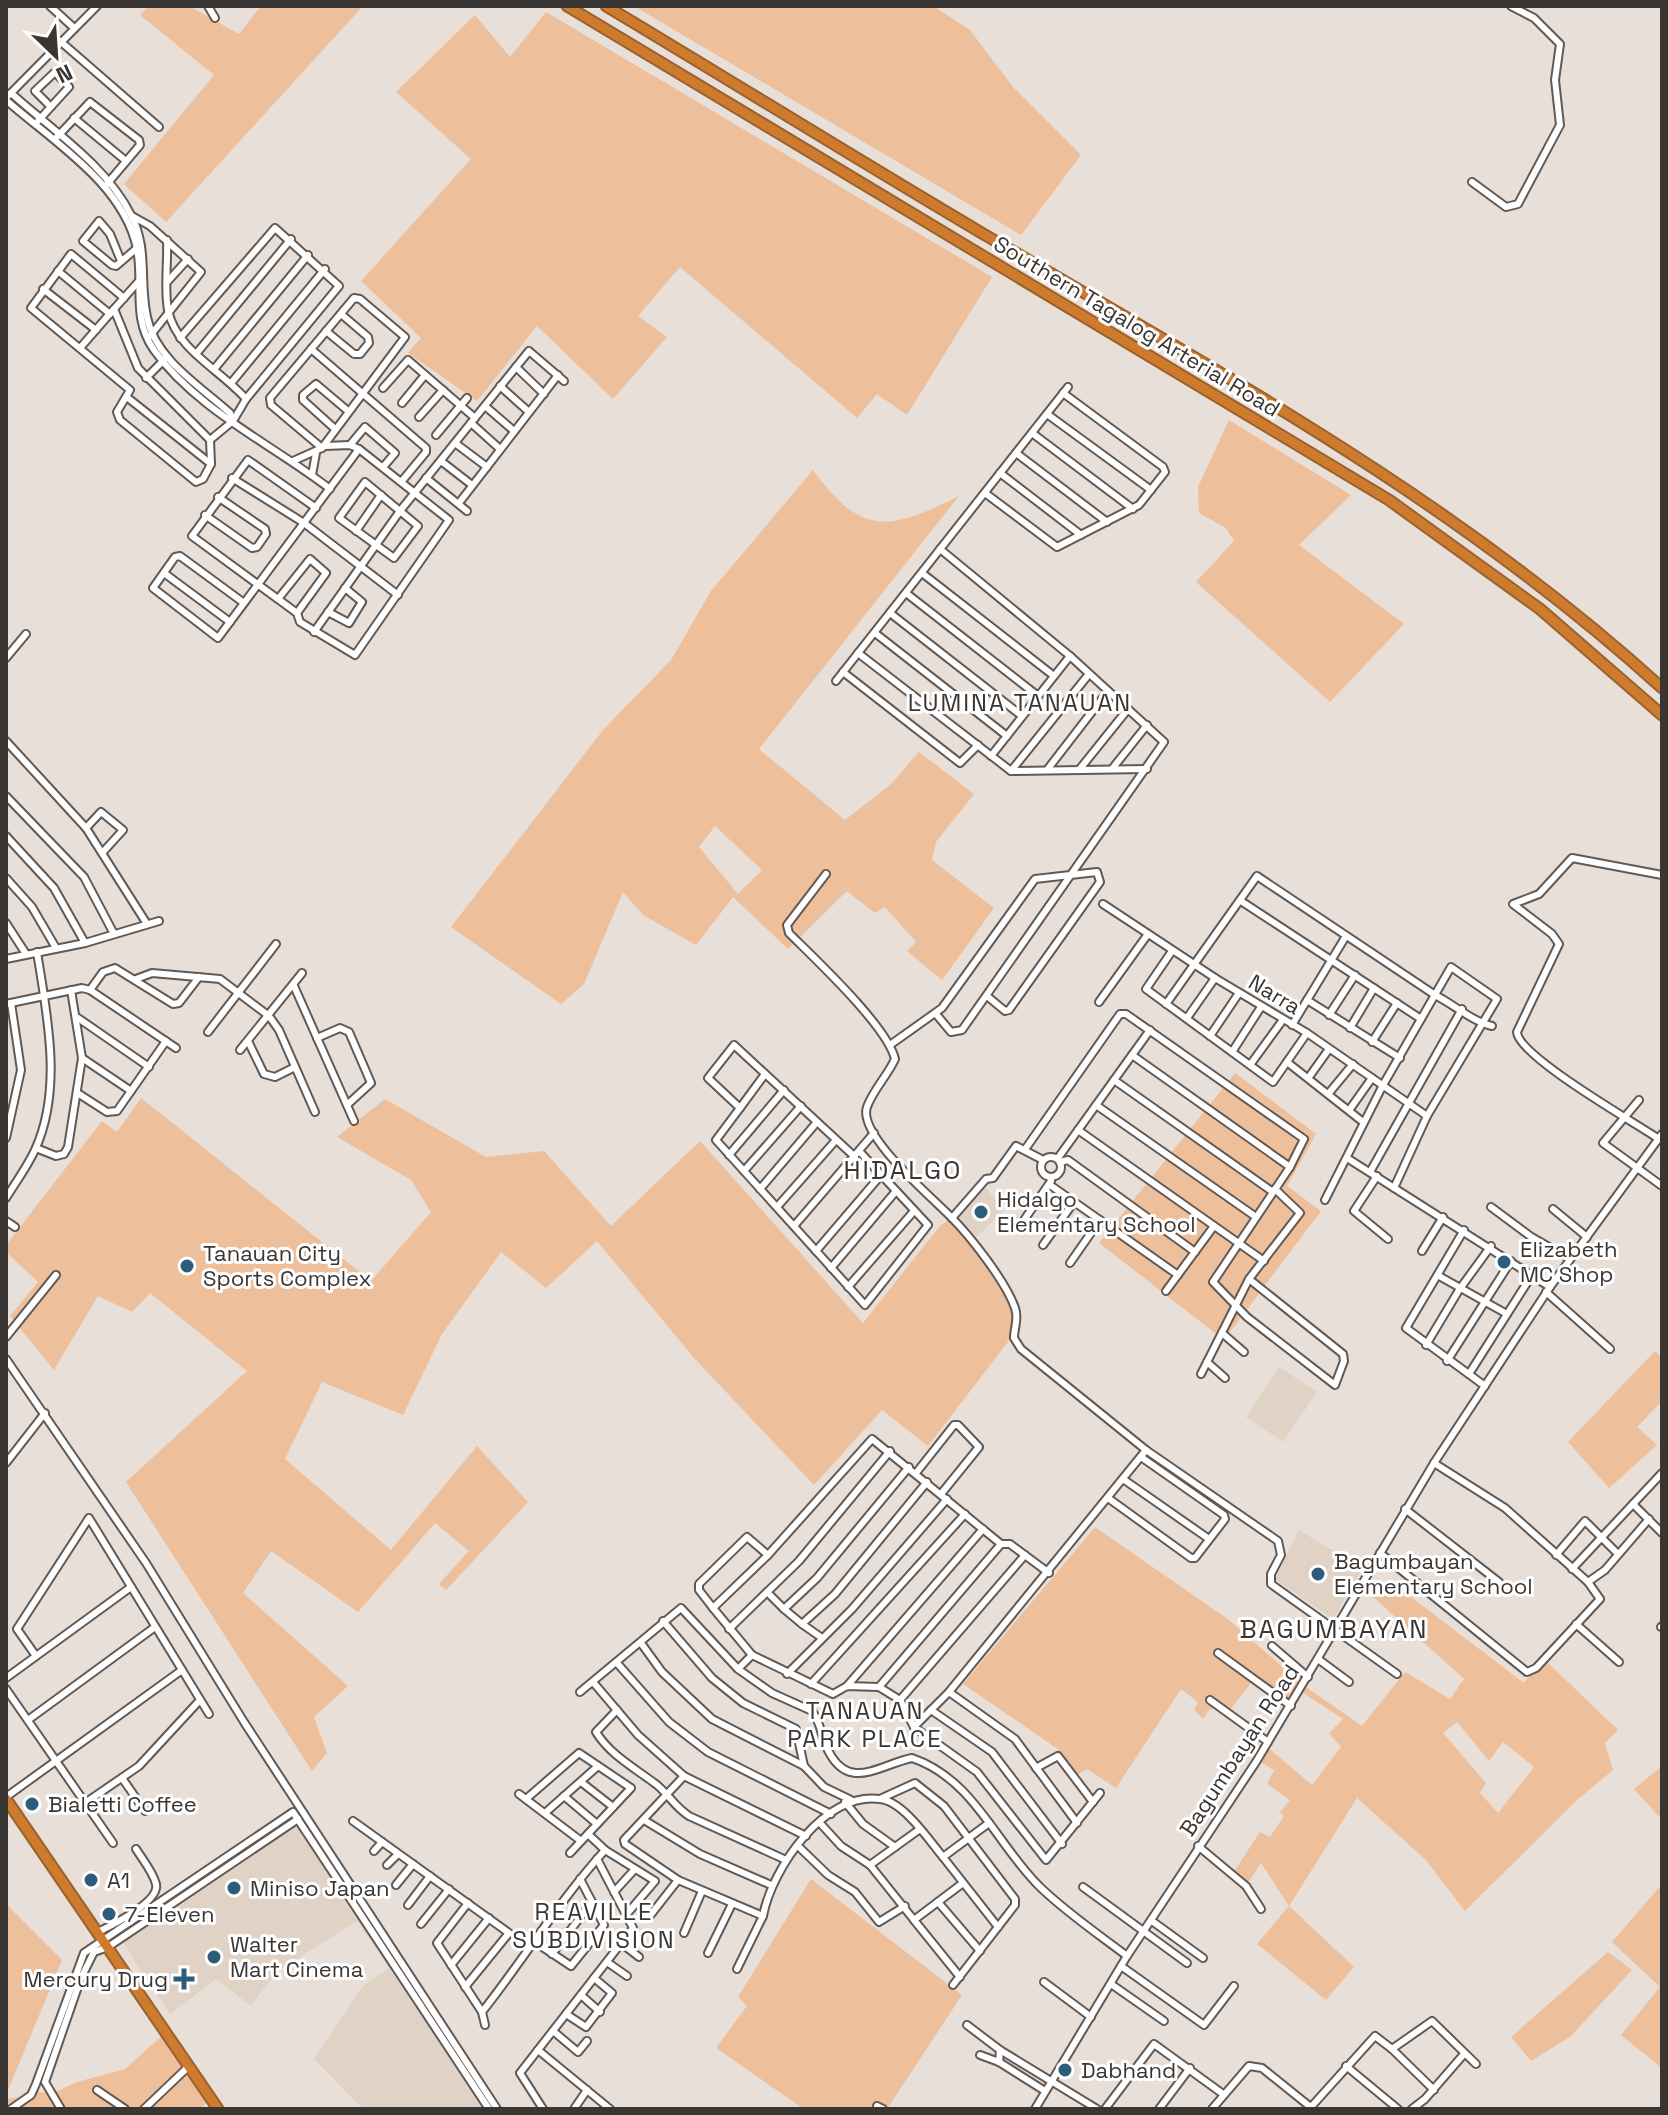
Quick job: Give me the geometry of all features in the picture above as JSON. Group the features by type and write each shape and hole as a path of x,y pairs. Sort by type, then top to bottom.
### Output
{"highway":[{"name":"Southern Tagalog Arterial Road","path":"567,6 1366,485 1496,575 1587,647 1662,715"},
{"name":"Southern Tagalog Arterial Road","path":"606,6 981,232 1277,405 1399,482 1554,594 1662,688"},
{"path":"6,1798 218,2109"}],"street":[{"path":"50,6 73,27"},
{"path":"95,6 8,97 107,184 129,216 140,245 150,337"},
{"path":"208,6 215,18"},
{"path":"1472,182 1506,207 1518,204 1560,125 1555,80 1560,44 1534,18 1511,6"},
{"path":"60,41 159,127"},
{"path":"37,122 51,107 70,85 53,71 35,91 51,107"},
{"path":"56,138 92,102 127,131 140,145 107,184"},
{"path":"74,118 126,161"},
{"path":"129,216 167,240 200,269 201,276 150,337"},
{"path":"121,261 110,234 99,221 84,242 114,266 121,261 140,245"},
{"path":"180,338 275,228 337,281 337,290 246,399 233,421 210,440"},
{"path":"196,354 291,239"},
{"path":"167,240 169,314 180,338 232,382 246,399"},
{"path":"140,245 140,316 165,359 225,419 233,421 330,489"},
{"path":"58,271 112,311 129,354 146,378 210,440 211,464 203,479 196,482 120,420 117,412 130,390 32,310 43,289 71,254 124,298"},
{"path":"215,368 308,255"},
{"path":"168,281 188,259"},
{"path":"232,382 325,269"},
{"path":"80,348 144,275"},
{"path":"43,289 96,330"},
{"path":"312,475 321,449 334,428 405,335 360,299 354,298 269,401 321,449"},
{"path":"326,331 354,354 360,354 369,343 368,337 341,314"},
{"path":"311,349 427,449 402,481"},
{"path":"314,632 400,511 529,351 564,381"},
{"path":"146,378 165,359"},
{"path":"383,388 408,360 461,406 500,449"},
{"path":"516,367 544,394"},
{"path":"402,403 425,375"},
{"path":"459,503 558,375"},
{"path":"334,428 303,400 303,395 316,384 348,411"},
{"path":"500,386 529,412"},
{"path":"419,417 443,390"},
{"path":"836,681 1066,390 1163,467 1165,472 1133,509 1057,547 985,493"},
{"path":"128,398 211,464"},
{"path":"436,435 467,398"},
{"path":"485,406 514,431"},
{"path":"1047,414 1151,490"},
{"path":"350,445 365,427 395,453 384,466"},
{"path":"1032,433 1133,509"},
{"path":"455,443 487,467"},
{"path":"278,599 310,559 326,573 297,613 297,619 355,655 449,520 384,466 350,445 321,449 293,461"},
{"path":"244,603 180,556 175,557 154,592 215,639 230,622 359,449"},
{"path":"1016,453 1107,522"},
{"path":"297,613 193,538 192,533 244,462 251,460 316,508"},
{"path":"441,461 472,485"},
{"path":"1000,473 1081,535"},
{"path":"232,478 304,523 398,595"},
{"path":"426,478 467,511"},
{"path":"365,482 381,495 418,527 394,558 339,516 365,482"},
{"path":"356,531 381,495"},
{"path":"205,515 252,548 257,547 266,534 265,529 218,497"},
{"path":"936,1014 951,1032 962,1030 1076,872 1164,742 1070,656 940,549"},
{"path":"164,573 230,622"},
{"path":"922,573 1054,676"},
{"path":"328,612 349,623 362,602 345,588"},
{"path":"906,593 1038,696"},
{"path":"890,613 1022,716"},
{"path":"875,633 1007,736"},
{"path":"6,658 26,634"},
{"path":"858,653 1011,771 1147,769"},
{"path":"991,756 1070,656"},
{"path":"843,672 960,763 978,745"},
{"path":"1011,771 1089,674"},
{"path":"1046,771 1108,691"},
{"path":"1079,770 1128,709"},
{"path":"1111,770 1147,725"},
{"path":"6,741 86,828 147,924"},
{"path":"6,755 13,748"},
{"path":"6,796 84,877 114,934"},
{"path":"86,828 101,812 123,830 103,852"},
{"path":"6,836 54,888 85,943"},
{"path":"1661,1137 1544,1066 1517,1039 1517,1032 1559,944 1552,934 1513,904 1539,894 1572,858 1662,875"},
{"path":"890,1045 936,1014 1035,879 1097,872 1100,882 1009,1010 1005,1011 987,996"},
{"path":"826,874 787,929 844,988 890,1045 895,1059 867,1107 867,1120 907,1176 952,1218 1012,1302 1018,1321 1014,1338 1021,1349 1146,1450 1278,1541 1281,1555 1271,1574 1271,1584 1397,1674"},
{"path":"1166,1004 1196,966 1257,876 1435,995 1462,1009 1481,1024 1492,1026"},
{"path":"6,878 32,907 56,948"},
{"path":"1241,901 1421,1019"},
{"name":"Narra","path":"1103,904 1282,1021 1307,1033 1427,1116"},
{"path":"6,959 85,943 159,921"},
{"path":"6,923 26,954"},
{"path":"1099,1002 1148,934"},
{"path":"1292,1025 1346,936"},
{"path":"208,1032 276,944"},
{"path":"1172,951 1146,989 1273,1082 1307,1033"},
{"path":"6,1198 36,1148 46,1107 51,1046 37,952"},
{"path":"1325,1200 1383,1085 1451,967 1497,999 1427,1116 1394,1188"},
{"path":"90,990 109,969 136,979 173,1004 179,1003 199,977"},
{"path":"136,979 152,973 220,979 269,1016 315,1112"},
{"path":"240,1050 302,973"},
{"path":"1329,1015 1355,975"},
{"path":"1187,1018 1215,978"},
{"path":"294,986 354,1121"},
{"path":"1350,1028 1374,988"},
{"path":"36,1148 56,1156 64,1154 79,1094 82,1058 78,1018 71,990"},
{"path":"6,1138 21,1070 20,1044 9,1003 71,990 90,990 176,1048"},
{"path":"1210,1036 1239,993"},
{"path":"1307,1000 1400,1058"},
{"path":"1372,1042 1397,1003"},
{"path":"1232,1052 1261,1007"},
{"path":"1370,1172 1462,1009"},
{"path":"1026,1148 1120,1014 1126,1014 1304,1139 1290,1167 1213,1279 1214,1285 1235,1305 1335,1385 1343,1354 1249,1279"},
{"path":"78,1018 149,1067"},
{"path":"1250,1065 1282,1021"},
{"path":"317,1038 340,1028 349,1032 371,1083 347,1105"},
{"path":"1022,1223 1050,1181 1059,1174 1059,1160 1078,1130 1150,1030"},
{"path":"79,1094 113,1113 166,1041"},
{"path":"248,1041 264,1074 275,1077 295,1067"},
{"path":"740,1108 708,1078 734,1045 836,1140 881,1175 928,1225 865,1305 716,1140 740,1108 765,1074"},
{"path":"1309,1077 1329,1049"},
{"path":"1132,1055 1290,1167"},
{"path":"82,1058 131,1091"},
{"path":"1287,1062 1363,1122"},
{"path":"1329,1093 1353,1064"},
{"path":"1350,1109 1372,1078"},
{"path":"1114,1080 1274,1191 1300,1213 1249,1279 1201,1374"},
{"path":"729,1155 784,1090"},
{"path":"1639,1100 1628,1118 1603,1143 1662,1186"},
{"path":"1096,1105 1256,1217"},
{"path":"744,1171 801,1106"},
{"path":"760,1189 817,1122"},
{"path":"1078,1130 1264,1261"},
{"path":"794,1226 874,1133"},
{"name":"Bagumbayan Road","path":"1035,2109 1127,1956 1291,1706 1434,1463 1548,1289 1661,1137"},
{"path":"777,1207 836,1140"},
{"path":"952,1218 986,1179 993,1178 1016,1146 1026,1148 1043,1160 1068,1160 1195,1252"},
{"path":"1347,1158 1491,1246 1532,1275 1610,1349"},
{"path":"1043,1160 1041,1171 1074,1202 1178,1275"},
{"path":"816,1251 881,1175"},
{"path":"1377,1176 1354,1211 1388,1239"},
{"path":"831,1268 896,1191"},
{"path":"1043,1245 1074,1202"},
{"path":"1491,1207 1530,1236 1570,1259"},
{"path":"1553,1209 1587,1237"},
{"path":"848,1287 914,1211"},
{"path":"1422,1251 1443,1217"},
{"path":"1070,1263 1100,1220"},
{"path":"6,1221 15,1227"},
{"path":"1166,1291 1214,1226"},
{"path":"1464,1230 1406,1328 1485,1386"},
{"path":"1426,1345 1459,1290 1491,1246"},
{"path":"1447,1361 1511,1261"},
{"path":"6,1337 56,1275"},
{"path":"1469,1374 1532,1275"},
{"path":"1439,1276 1459,1290 1507,1314"},
{"path":"1222,1333 1244,1352"},
{"path":"6,1359 146,1563 244,1722 497,2109"},
{"path":"1207,1362 1225,1378"},
{"path":"6,1463 45,1413"},
{"path":"787,1674 822,1638 944,1496 979,1447 958,1425 954,1425 916,1473"},
{"path":"713,1608 768,1555 868,1440 877,1440 1001,1544 1010,1544 1049,1573"},
{"path":"914,1727 949,1692 1049,1573 1146,1450"},
{"path":"729,1629 799,1561 890,1451"},
{"path":"1108,1498 1195,1558 1225,1519 1222,1512 1141,1457"},
{"path":"1380,1553 1527,1672 1536,1668 1600,1599 1588,1582 1505,1508 1434,1463"},
{"path":"784,1609 817,1578 909,1467"},
{"path":"1572,1569 1662,1473"},
{"path":"1123,1479 1209,1539"},
{"path":"802,1624 835,1594 927,1482"},
{"path":"1633,1504 1662,1533"},
{"path":"1405,1509 1499,1582"},
{"path":"811,1684 965,1514"},
{"path":"36,1656 17,1629 89,1518 209,1714"},
{"path":"1588,1582 1649,1519"},
{"path":"1556,1555 1585,1521 1618,1554"},
{"path":"768,1555 747,1537 699,1584 699,1590 752,1655 833,1694 847,1686 983,1529"},
{"path":"879,1687 1001,1544"},
{"path":"900,1700 1025,1555"},
{"path":"6,1678 131,1587"},
{"path":"767,1592 822,1638"},
{"path":"580,1692 681,1608 738,1669 772,1693 812,1711 833,1758 845,1769 861,1775 875,1773 912,1758 929,1763 967,1793 1040,1887 1127,1956"},
{"path":"663,1621 722,1687 743,1703 796,1729 804,1766"},
{"path":"1576,1624 1619,1662"},
{"path":"28,1720 155,1627"},
{"path":"641,1643 662,1672 712,1719 804,1766 824,1787 848,1801 863,1824 895,1847"},
{"path":"1272,1646 1308,1677"},
{"path":"1218,1653 1291,1706"},
{"path":"738,1669 752,1655"},
{"path":"1318,1659 1349,1682"},
{"path":"617,1663 669,1722 708,1752 831,1814"},
{"path":"6,1798 182,1670"},
{"path":"593,1682 657,1755 684,1776 806,1836"},
{"path":"847,1686 879,1687 900,1700 914,1727 977,1772 1044,1859 1050,1860 1100,1793"},
{"path":"6,1689 113,1843"},
{"path":"949,1692 1015,1739 1077,1823"},
{"path":"85,1803 139,1766 200,1700"},
{"path":"1210,1700 1268,1742"},
{"path":"617,1710 596,1734 623,1762 689,1816 786,1860"},
{"path":"931,1710 992,1752 1062,1844"},
{"path":"526,1799 579,1753 631,1788 570,1853"},
{"path":"1036,1768 1058,1756 1093,1802"},
{"path":"545,1813 598,1766"},
{"path":"684,1776 624,1840 625,1844 678,1880 763,1916"},
{"path":"122,1778 145,1811"},
{"path":"581,1782 613,1807"},
{"path":"737,1969 763,1916 771,1885 806,1836 848,1801 882,1798 915,1783 944,1806 1015,1899 1015,1905 953,1985"},
{"path":"519,1794 581,1841"},
{"path":"564,1796 597,1824"},
{"path":"882,1798 909,1816 998,1927"},
{"path":"11,2109 31,2095 41,2081 80,1960 91,1946 293,1812 489,2109"},
{"path":"103,1940 119,1939 298,1819"},
{"path":"644,1820 700,1854 771,1885"},
{"path":"353,1821 509,1933 465,1987"},
{"path":"820,1823 841,1846 870,1865 960,1977"},
{"path":"943,1857 989,1823"},
{"path":"870,1865 920,1829"},
{"path":"588,1834 605,1850 655,1881 626,1915"},
{"path":"374,1851 382,1842"},
{"path":"798,1846 828,1875 855,1892 879,1922 905,1906"},
{"path":"1198,1846 1246,1886 1261,1909"},
{"path":"103,1940 155,1892 157,1886 151,1872 136,1849"},
{"path":"482,2012 605,1850"},
{"path":"387,1865 398,1854"},
{"path":"543,2109 520,2073 633,1928 597,1859"},
{"path":"396,1885 413,1864"},
{"path":"614,1892 635,1869"},
{"path":"408,1905 430,1876"},
{"path":"535,1942 571,1966 604,1925 580,1879"},
{"path":"649,1917 678,1880"},
{"path":"914,1920 963,1883"},
{"path":"1083,1887 1187,1963"},
{"path":"421,1924 449,1889"},
{"path":"684,1933 695,1914 702,1891"},
{"path":"552,1954 592,1902"},
{"path":"938,1902 980,1951"},
{"path":"468,1903 437,1943 482,2012 485,2025"},
{"path":"708,1953 732,1904"},
{"path":"451,1965 489,1918"},
{"path":"1152,1921 1203,1958"},
{"path":"621,1943 639,1957"},
{"path":"607,1962 627,1976"},
{"path":"1121,1966 1204,2025 1234,1986"},
{"path":"566,2014 586,2027 600,2012 612,1993 594,1978"},
{"path":"1044,1982 1091,2017"},
{"path":"1111,1984 1164,2021"},
{"path":"581,1995 600,2012"},
{"path":"1392,2049 1432,2021 1476,2064"},
{"path":"967,2025 1000,2050 1097,2109"},
{"path":"553,2031 578,2052 587,2041"},
{"path":"1212,2109 1249,2066 1262,2068 1312,2108 1375,2036 1434,2090"},
{"path":"1105,2109 1154,2044 1223,2094"},
{"path":"538,2050 606,2108"},
{"path":"999,2062 1000,2050"},
{"path":"1412,2109 1434,2090 1464,2054"},
{"path":"980,2055 999,2062 1045,2091"},
{"path":"1346,2066 1398,2109"},
{"path":"144,2109 188,2067"},
{"path":"1159,2109 1190,2068"},
{"path":"41,2081 61,2109"},
{"path":"97,2090 125,2109"},
{"path":"574,2109 587,2090"}],"shaded area":[{"path":"149,6 189,6 239,34 261,6 363,6 166,222 124,184 214,75 140,15"},
{"path":"634,6 933,6 970,30 1013,87 1081,155 1021,235"},
{"path":"546,12 992,277 907,415 877,394 857,418 680,267 638,316 667,337 613,399 537,326 477,401 408,353 421,338 361,281 471,159 396,92 475,15 510,57"},
{"path":"1229,420 1351,495 1299,545 1404,624 1330,702 1196,582 1234,541 1226,528 1199,513 1198,487"},
{"path":"813,470 847,507 862,517 878,521 914,516 959,496 759,749 845,820 890,785 919,752 974,794 936,842 932,860 994,908 942,980 907,951 916,942 885,907 875,913 847,891 788,949 733,897 696,945 643,915 623,892 584,984 561,1004 451,927 603,730 671,660 711,591","holes":["715,826 762,870 738,894 699,847"]},
{"path":"1235,1073 1316,1134 1287,1186 1321,1211 1224,1340 1099,1243"},
{"path":"141,1098 371,1281 431,1212 411,1180 337,1137 385,1099 486,1157 544,1151 611,1226 700,1141 863,1323 940,1226 952,1218 1016,1310 1014,1334 928,1446 882,1410 814,1485 695,1359 597,1241 546,1288 501,1252 442,1334 403,1415 322,1382 285,1459 391,1550 477,1446 528,1502 446,1590 439,1584 469,1551 435,1523 358,1612 271,1551 243,1593 348,1686 314,1717 327,1753 312,1771 126,1482 247,1371 150,1293 132,1312 98,1296 54,1370 10,1316 38,1282 6,1252 6,1245 102,1121 117,1132"},
{"name":"Hidalgo Elementary School","path":"984,1186 1004,1209 977,1237 958,1215"},
{"path":"1655,1351 1662,1358 1662,1401 1637,1427 1657,1445 1609,1488 1568,1442"},
{"path":"1279,1367 1317,1392 1283,1442 1246,1417"},
{"path":"1095,1527 1229,1620 1303,1685 1362,1726 1405,1672 1450,1699 1464,1679 1361,1586 1365,1578 1388,1592 1394,1584 1524,1683 1544,1659 1618,1730 1605,1743 1613,1770 1576,1801 1465,1911 1426,1860 1357,1798 1289,1906 1261,1863 1246,1886 1233,1873 1260,1832 1270,1837 1284,1816 1280,1812 1290,1800 1267,1784 1274,1770 1257,1760 1265,1745 1312,1785 1341,1747 1329,1733 1343,1719 1300,1691 1291,1706 1254,1679 1230,1710 1219,1706 1209,1710 1203,1719 1194,1710 1198,1702 1181,1689 1116,1788 1087,1769 1077,1775 1058,1749 963,1684","holes":["1457,1722 1489,1761 1503,1742 1534,1767 1498,1813 1480,1793 1486,1783 1443,1733"]},
{"name":"Bagumbayan Elementary School","path":"1299,1530 1362,1569 1333,1619 1275,1579"},
{"path":"1662,1766 1662,1820 1634,1789"},
{"path":"300,1805 399,1962 390,1969 484,2109 363,2109 314,2059 362,1987 389,1968 357,1921 276,1972 251,2006 216,1979 170,2014 136,1964 116,1929"},
{"path":"811,1879 962,1995 887,2109 804,2109 716,2048 747,2006 738,1997"},
{"path":"1662,1884 1662,2068 1621,2035 1660,1987 1612,1942"},
{"path":"6,1904 62,1960 6,2095"},
{"path":"1289,1906 1354,1967 1326,2000 1257,1944"},
{"path":"1608,1952 1632,1970 1571,2036 1531,2061 1511,2037"},
{"path":"165,2033 210,2097 201,2109 6,2109 6,2099 29,2096 33,2091 51,2094 77,2082 125,2069"}],"place":[{"name":"Hidalgo Elementary School","path":"981,1212"},
{"name":"Elizabeth MC Shop","path":"1504,1262"},
{"name":"Tanauan City Sports Complex","path":"187,1266"},
{"name":"Bagumbayan Elementary School","path":"1318,1574"},
{"name":"Bialetti Coffee","path":"32,1804"},
{"name":"A1","path":"91,1880"},
{"name":"Miniso Japan","path":"234,1888"},
{"name":"7-Eleven","path":"109,1914"},
{"name":"Walter Mart Cinema","path":"214,1957"},
{"name":"Mercury Drug","path":"184,1979"},
{"name":"Dabhand","path":"1065,2070"}],"district":[{"name":"LUMINA TANAUAN","path":"1020,703"},
{"name":"HIDALGO","path":"903,1170"},
{"name":"BAGUMBAYAN","path":"1334,1629"},
{"name":"TANAUAN PARK PLACE","path":"865,1725"},
{"name":"REAVILLE SUBDIVISION","path":"594,1926"}]}
